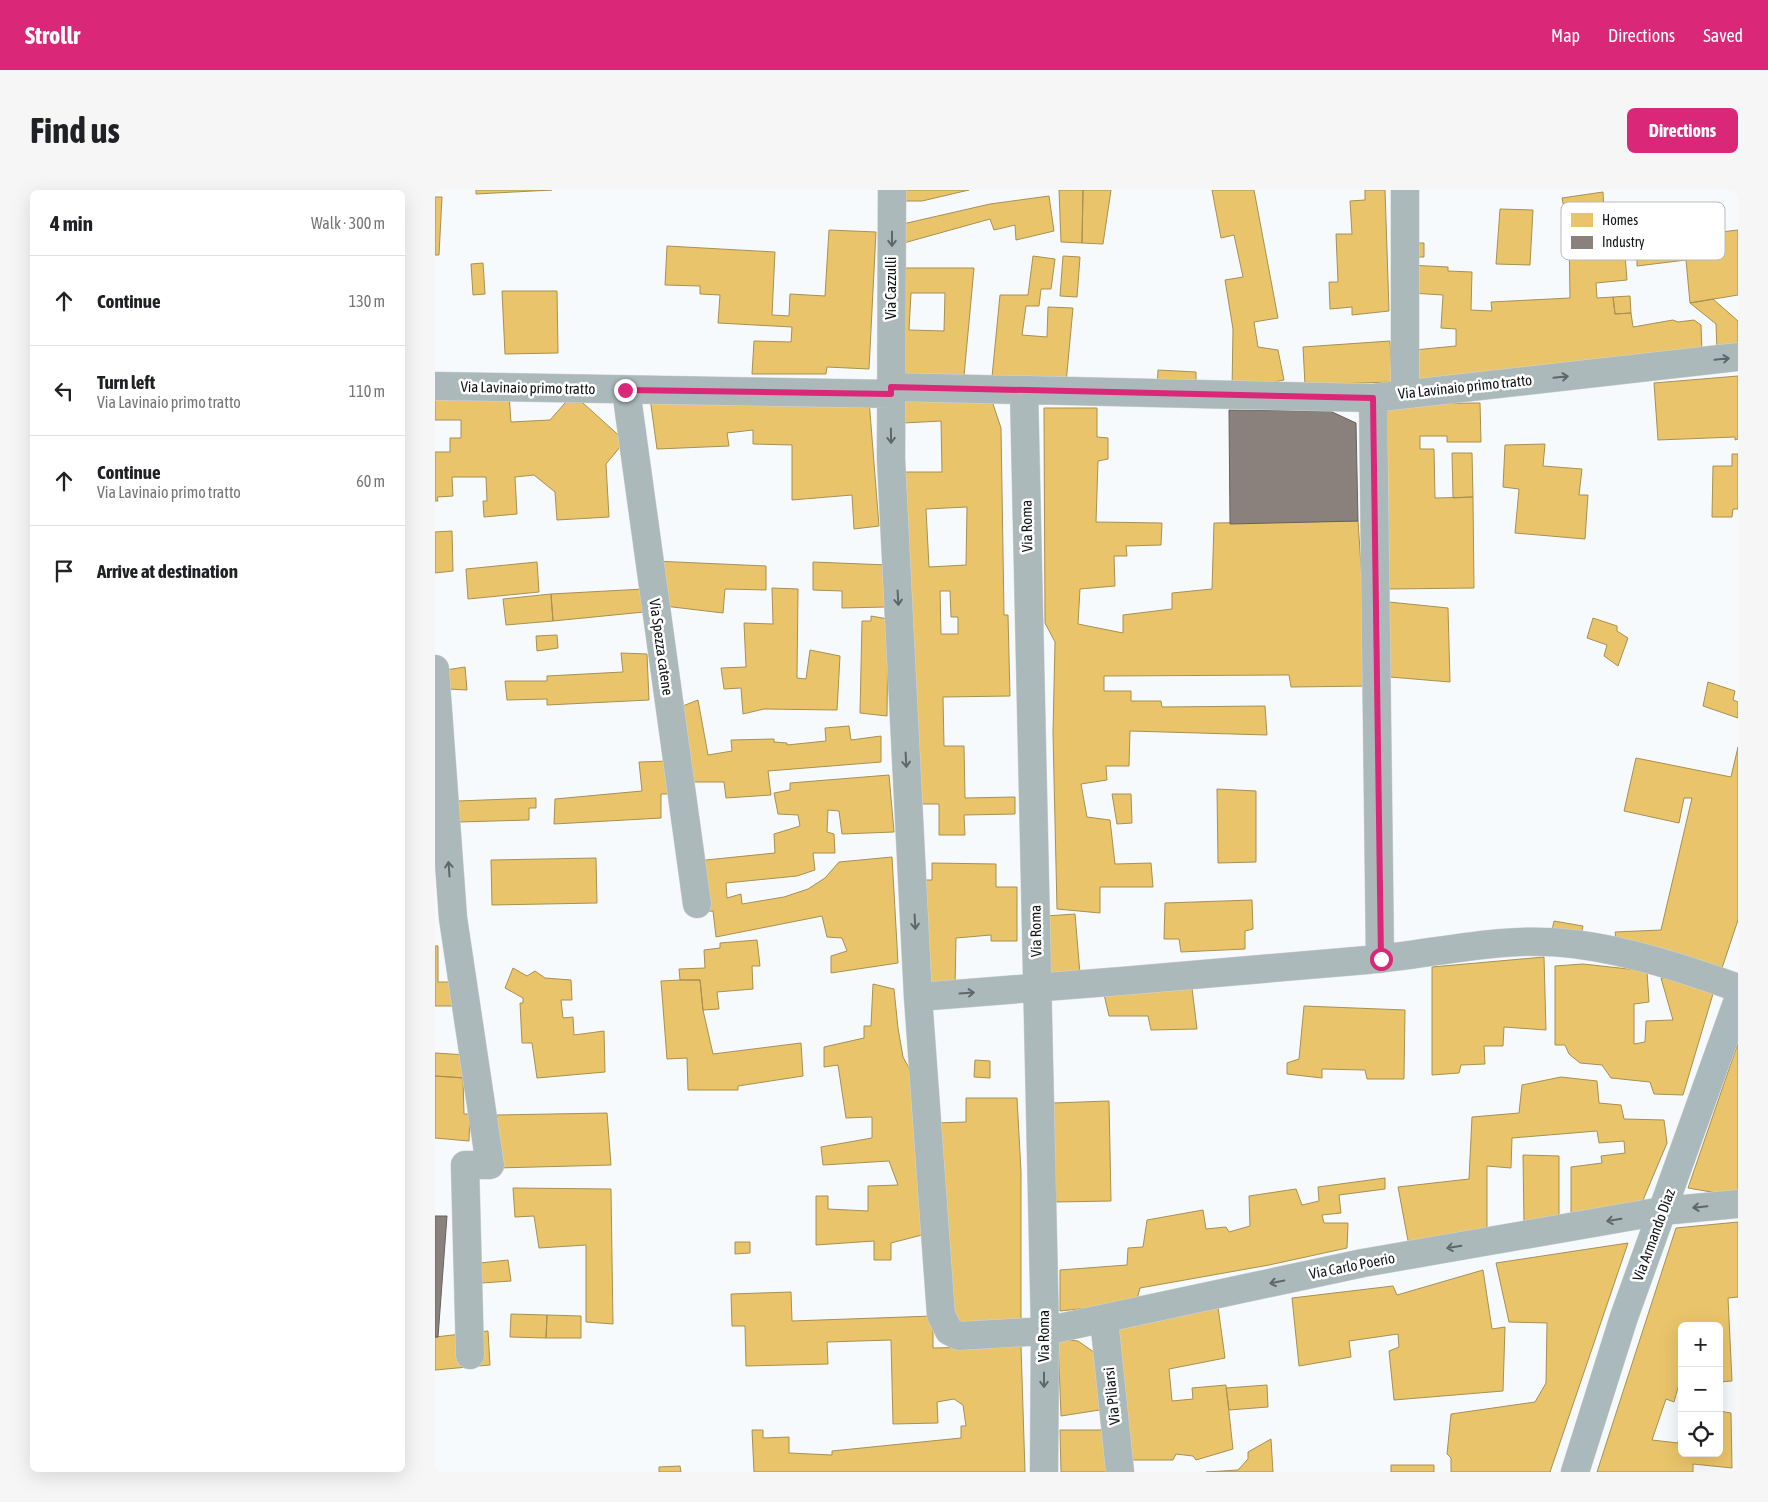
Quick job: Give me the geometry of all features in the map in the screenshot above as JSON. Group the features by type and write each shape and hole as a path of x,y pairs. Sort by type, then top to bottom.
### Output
{"main road":[{"name":"Via Armando Diaz","path":"1575,1472 1624,1317 1738,1000"}],"street":[{"name":"Via Cazzulli","path":"892,190 891,459 918,997"},
{"path":"1405,190 1405,394"},
{"name":"Via Lavinaio primo tratto","path":"435,386 625,390 1024,390 1373,398 1738,357"},
{"name":"Via Spezza catene","path":"625,390 697,904"},
{"name":"Via Roma","path":"1024,390 1045,1331 1044,1472"},
{"path":"1373,398 1381,959"},
{"path":"435,669 444,918 490,1164 465,1165 470,1355"},
{"path":"918,997 1381,959 1515,941 1574,944 1673,964 1738,988"},
{"name":"Via Carlo Poerio","path":"918,997 941,1315 949,1331 959,1336 1045,1331 1363,1263 1662,1211 1738,1204"},
{"name":"Via Piliarsi","path":"1104,1319 1120,1472"}],"building: Homes":[{"path":"476,190 552,190 476,194"},
{"path":"894,190 969,190 922,201 894,201"},
{"path":"1059,190 1083,190 1082,243 1061,242"},
{"path":"1083,190 1111,190 1103,244 1082,243"},
{"path":"1212,190 1254,190 1278,318 1254,322 1258,347 1278,350 1284,380 1232,390 1233,329 1225,280 1243,277 1234,235 1221,238"},
{"path":"1365,190 1385,190 1389,311 1352,315 1352,307 1330,309 1329,282 1338,282 1336,234 1352,234 1350,201 1365,200"},
{"path":"1603,192 1604,202 1563,202 1562,198"},
{"path":"1049,196 1054,231 1016,240 1015,225 994,230 990,219 893,246 894,226 990,204"},
{"path":"435,197 442,197 439,255 435,255"},
{"path":"1500,209 1533,210 1530,265 1496,264"},
{"path":"829,230 876,232 869,369 827,367 826,374 752,374 754,341 791,342 792,327 718,323 720,295 700,294 700,286 665,285 667,246 775,252 772,315 789,316 790,294 825,296"},
{"path":"1738,230 1738,295 1690,303 1686,260 1725,260 1725,232"},
{"path":"1409,243 1424,243 1424,257 1409,257"},
{"path":"1033,256 1055,259 1051,289 1041,289 1039,306 1026,306 1022,335 1047,337 1048,307 1073,308 1066,383 992,377 1000,295 1028,295"},
{"path":"1063,256 1080,257 1077,297 1060,296"},
{"path":"1569,260 1625,260 1627,280 1596,283 1597,298 1613,297 1615,314 1631,313 1633,327 1673,320 1678,322 1694,320 1701,325 1702,353 1414,383 1414,350 1456,346 1456,329 1441,328 1443,295 1411,293 1408,265 1448,267 1448,271 1472,272 1471,310 1492,311 1491,302 1570,298"},
{"path":"1637,260 1686,260 1637,266"},
{"path":"483,263 485,294 473,295 471,264"},
{"path":"893,268 974,268 964,376 902,374","holes":["911,293 945,293 944,331 909,330"]},
{"path":"502,291 557,291 558,353 505,354"},
{"path":"1630,296 1631,313 1615,314 1613,297"},
{"path":"1713,299 1738,321 1738,350 1717,351 1716,324 1690,303"},
{"path":"1390,341 1392,382 1305,385 1303,347"},
{"path":"1158,370 1196,372 1196,391 1157,389"},
{"path":"1738,376 1738,439 1735,440 1735,437 1658,440 1654,383"},
{"path":"435,392 509,395 511,422 550,420 573,394 625,441 606,464 609,517 557,520 555,492 534,475 515,477 517,514 484,517 483,501 487,501 486,477 452,477 453,496 437,497 438,501 435,501 435,452 450,452 450,438 461,438 461,420 435,420"},
{"path":"650,398 869,400 879,526 854,529 852,495 792,500 792,445 753,444 753,430 727,433 729,446 657,449"},
{"path":"903,399 992,401 1001,428 1004,615 1008,615 1010,696 943,697 944,746 964,746 965,798 1015,797 1015,814 964,815 965,835 939,835 939,804 912,804 897,472 942,472 941,421 903,423","holes":["967,507 966,565 929,567 926,509","940,591 950,591 951,617 958,617 958,634 941,634"]},
{"path":"1480,403 1481,442 1447,442 1447,436 1420,436 1420,449 1434,449 1435,498 1473,497 1474,588 1388,589 1387,404"},
{"path":"1044,408 1097,408 1097,437 1108,438 1108,459 1098,461 1096,522 1162,523 1161,545 1126,546 1127,556 1114,556 1115,586 1080,589 1078,624 1123,633 1123,615 1172,609 1172,593 1212,589 1214,523 1358,521 1369,686 1291,687 1289,675 1104,676 1104,691 1131,691 1131,701 1161,701 1162,707 1265,706 1267,735 1130,731 1129,766 1106,766 1107,780 1081,784 1087,817 1110,820 1115,864 1151,863 1153,887 1100,887 1100,913 1057,909 1053,733 1055,642 1045,623"},
{"path":"1545,444 1543,466 1582,469 1579,495 1588,495 1585,539 1515,533 1519,489 1503,487 1505,445"},
{"path":"1452,453 1472,453 1473,497 1453,498"},
{"path":"1732,454 1738,454 1738,509 1733,509 1732,517 1712,517 1713,466 1732,466"},
{"path":"452,531 453,571 435,573 435,532"},
{"path":"654,561 766,566 766,590 725,589 723,613 656,605"},
{"path":"537,562 539,592 468,599 466,569"},
{"path":"813,562 888,565 886,607 842,608 842,591 813,590"},
{"path":"772,588 798,589 797,678 806,679 810,650 840,656 837,710 764,709 743,714 741,688 724,689 721,668 746,667 744,623 773,624"},
{"path":"644,589 644,612 553,621 551,594"},
{"path":"551,594 553,621 506,625 503,599"},
{"path":"1389,602 1448,608 1450,682 1390,677"},
{"path":"871,616 888,619 887,716 860,713 862,621 871,621"},
{"path":"1593,618 1617,626 1617,631 1628,638 1618,666 1604,656 1607,645 1587,638"},
{"path":"557,635 558,648 537,651 536,636"},
{"path":"621,653 647,654 649,700 547,705 547,699 507,700 505,681 547,681 547,676 623,672"},
{"path":"465,667 467,690 448,689 446,670"},
{"path":"1708,682 1735,691 1733,700 1738,702 1738,718 1703,706"},
{"path":"698,700 708,755 732,751 731,740 774,739 774,742 787,743 787,745 826,741 825,728 849,726 851,740 881,736 881,762 768,771 771,795 726,798 724,782 686,782 675,709"},
{"path":"1738,747 1738,920 1722,968 1618,952 1615,932 1661,930 1692,798 1684,798 1679,823 1624,811 1636,758 1731,777"},
{"path":"670,761 675,794 661,794 661,818 554,824 555,799 642,791 639,762"},
{"path":"889,775 894,832 842,834 839,811 828,810 827,832 834,834 835,853 813,853 815,870 797,876 726,883 727,898 741,894 742,904 784,897 808,889 825,878 839,862 892,857 898,963 831,973 831,956 847,951 842,938 827,937 822,916 716,937 713,911 702,912 696,861 775,853 774,834 800,826 798,815 778,814 774,793 790,790 790,783"},
{"path":"1217,789 1256,791 1256,862 1218,863"},
{"path":"1112,794 1131,794 1132,823 1117,824"},
{"path":"536,798 536,808 529,808 529,820 459,822 458,801"},
{"path":"596,858 597,903 492,905 491,860"},
{"path":"932,863 996,864 996,887 1017,887 1017,941 991,941 991,935 956,938 955,988 922,988 924,880 932,880"},
{"path":"1252,900 1253,929 1245,931 1245,949 1181,952 1179,939 1164,939 1165,903"},
{"path":"1075,914 1080,974 1050,977 1046,916"},
{"path":"1554,921 1583,926 1580,939 1551,935"},
{"path":"757,940 760,966 752,966 753,989 717,992 719,1009 703,1010 700,980 680,980 679,969 705,968 704,950 720,948 720,943"},
{"path":"435,946 438,946 438,982 460,982 460,1006 435,1006"},
{"path":"1544,957 1546,1030 1504,1027 1503,1046 1484,1046 1485,1064 1461,1065 1459,1073 1432,1075 1432,967"},
{"path":"1583,964 1647,971 1649,1002 1634,1004 1634,1044 1645,1042 1646,1021 1673,1020 1661,978 1684,980 1713,994 1683,1095 1654,1094 1650,1082 1611,1078 1602,1065 1580,1063 1569,1054 1565,1045 1555,1045 1555,966"},
{"path":"513,968 527,976 535,971 545,978 571,980 572,1000 561,1000 563,1018 573,1017 574,1035 604,1031 605,1072 537,1078 532,1043 522,1043 520,1003 523,1003 523,998 505,988"},
{"path":"700,980 703,1010 713,1054 801,1043 803,1076 738,1086 738,1090 688,1090 687,1058 667,1059 661,981"},
{"path":"1191,980 1197,1029 1151,1030 1148,1016 1109,1016 1103,990"},
{"path":"873,984 894,989 903,1057 909,1068 915,1108 922,1235 891,1243 891,1260 874,1260 874,1241 816,1245 816,1196 828,1196 828,1209 868,1211 868,1186 898,1185 889,1161 823,1165 821,1147 872,1138 872,1117 846,1118 838,1065 824,1067 824,1047 864,1038 864,1026 871,1026"},
{"path":"1304,1006 1405,1010 1404,1079 1367,1079 1365,1070 1322,1069 1322,1078 1287,1074 1287,1063 1299,1059"},
{"path":"1738,1043 1738,1191 1717,1193 1688,1188"},
{"path":"435,1053 467,1055 466,1078 435,1076"},
{"path":"975,1060 990,1061 990,1078 974,1077"},
{"path":"435,1076 463,1078 464,1114 470,1114 469,1141 435,1138"},
{"path":"1561,1077 1597,1081 1599,1103 1621,1105 1624,1119 1664,1120 1667,1143 1641,1205 1571,1215 1571,1167 1602,1163 1601,1156 1625,1153 1624,1141 1599,1143 1597,1131 1512,1138 1511,1168 1487,1166 1487,1229 1409,1246 1398,1187 1469,1179 1472,1117 1519,1113 1522,1085"},
{"path":"966,1098 1017,1098 1021,1172 1021,1321 963,1326 952,1312 935,1123 966,1122"},
{"path":"1109,1101 1111,1201 1056,1202 1053,1103"},
{"path":"607,1113 611,1165 497,1168 497,1115"},
{"path":"1523,1155 1559,1156 1559,1218 1524,1223"},
{"path":"1385,1178 1385,1189 1339,1195 1341,1213 1322,1215 1324,1223 1348,1223 1347,1248 1269,1265 1140,1288 1136,1303 1060,1311 1060,1270 1127,1265 1128,1248 1143,1247 1147,1220 1203,1210 1206,1229 1226,1227 1229,1232 1250,1226 1249,1196 1296,1189 1302,1205 1319,1201 1318,1187"},
{"path":"513,1188 611,1189 613,1324 586,1322 586,1245 539,1248 534,1216 515,1217"},
{"path":"1738,1222 1738,1297 1728,1298 1732,1381 1723,1382 1723,1322 1678,1322 1678,1388 1674,1402 1666,1399 1652,1440 1678,1443 1678,1457 1723,1457 1723,1412 1731,1413 1732,1468 1693,1464 1693,1472 1597,1472 1676,1228"},
{"path":"735,1242 750,1242 750,1253 735,1254"},
{"path":"1628,1243 1550,1472 1451,1472 1451,1458 1447,1454 1451,1414 1535,1402 1546,1383 1547,1323 1509,1322 1496,1263"},
{"path":"508,1260 511,1281 482,1283 480,1263"},
{"path":"1483,1270 1492,1329 1505,1327 1503,1391 1394,1400 1389,1351 1399,1347 1398,1334 1349,1341 1351,1357 1299,1366 1292,1298 1393,1286 1397,1295"},
{"path":"791,1292 792,1321 933,1316 933,1348 1021,1346 1025,1472 754,1472 752,1430 763,1430 763,1438 789,1437 789,1453 832,1455 832,1451 961,1438 961,1426 966,1426 963,1405 954,1399 937,1402 938,1423 893,1424 891,1340 827,1342 828,1364 746,1366 745,1326 732,1326 731,1294"},
{"path":"1218,1307 1225,1358 1169,1369 1172,1401 1193,1399 1192,1388 1226,1385 1233,1449 1196,1460 1193,1456 1176,1454 1173,1460 1129,1460 1114,1323"},
{"path":"511,1314 547,1315 546,1338 510,1337"},
{"path":"547,1315 581,1316 581,1338 546,1338"},
{"path":"488,1331 490,1365 435,1370 435,1337"},
{"path":"1058,1339 1078,1341 1098,1355 1106,1409 1061,1416"},
{"path":"1267,1385 1268,1407 1229,1410 1226,1388"},
{"path":"1060,1430 1109,1430 1114,1472 1061,1472"},
{"path":"1271,1439 1273,1472 1206,1472 1238,1470 1248,1459 1248,1452"},
{"path":"1391,1465 1434,1465 1434,1472 1391,1472"},
{"path":"680,1466 681,1472 659,1472 659,1467"}],"building: Industry":[{"path":"1229,410 1330,411 1356,423 1358,521 1230,524"},
{"path":"435,1216 447,1216 438,1337 435,1337"}],"route":[{"path":"625,390 891,394 891,387 1373,398 1381,959"}]}
